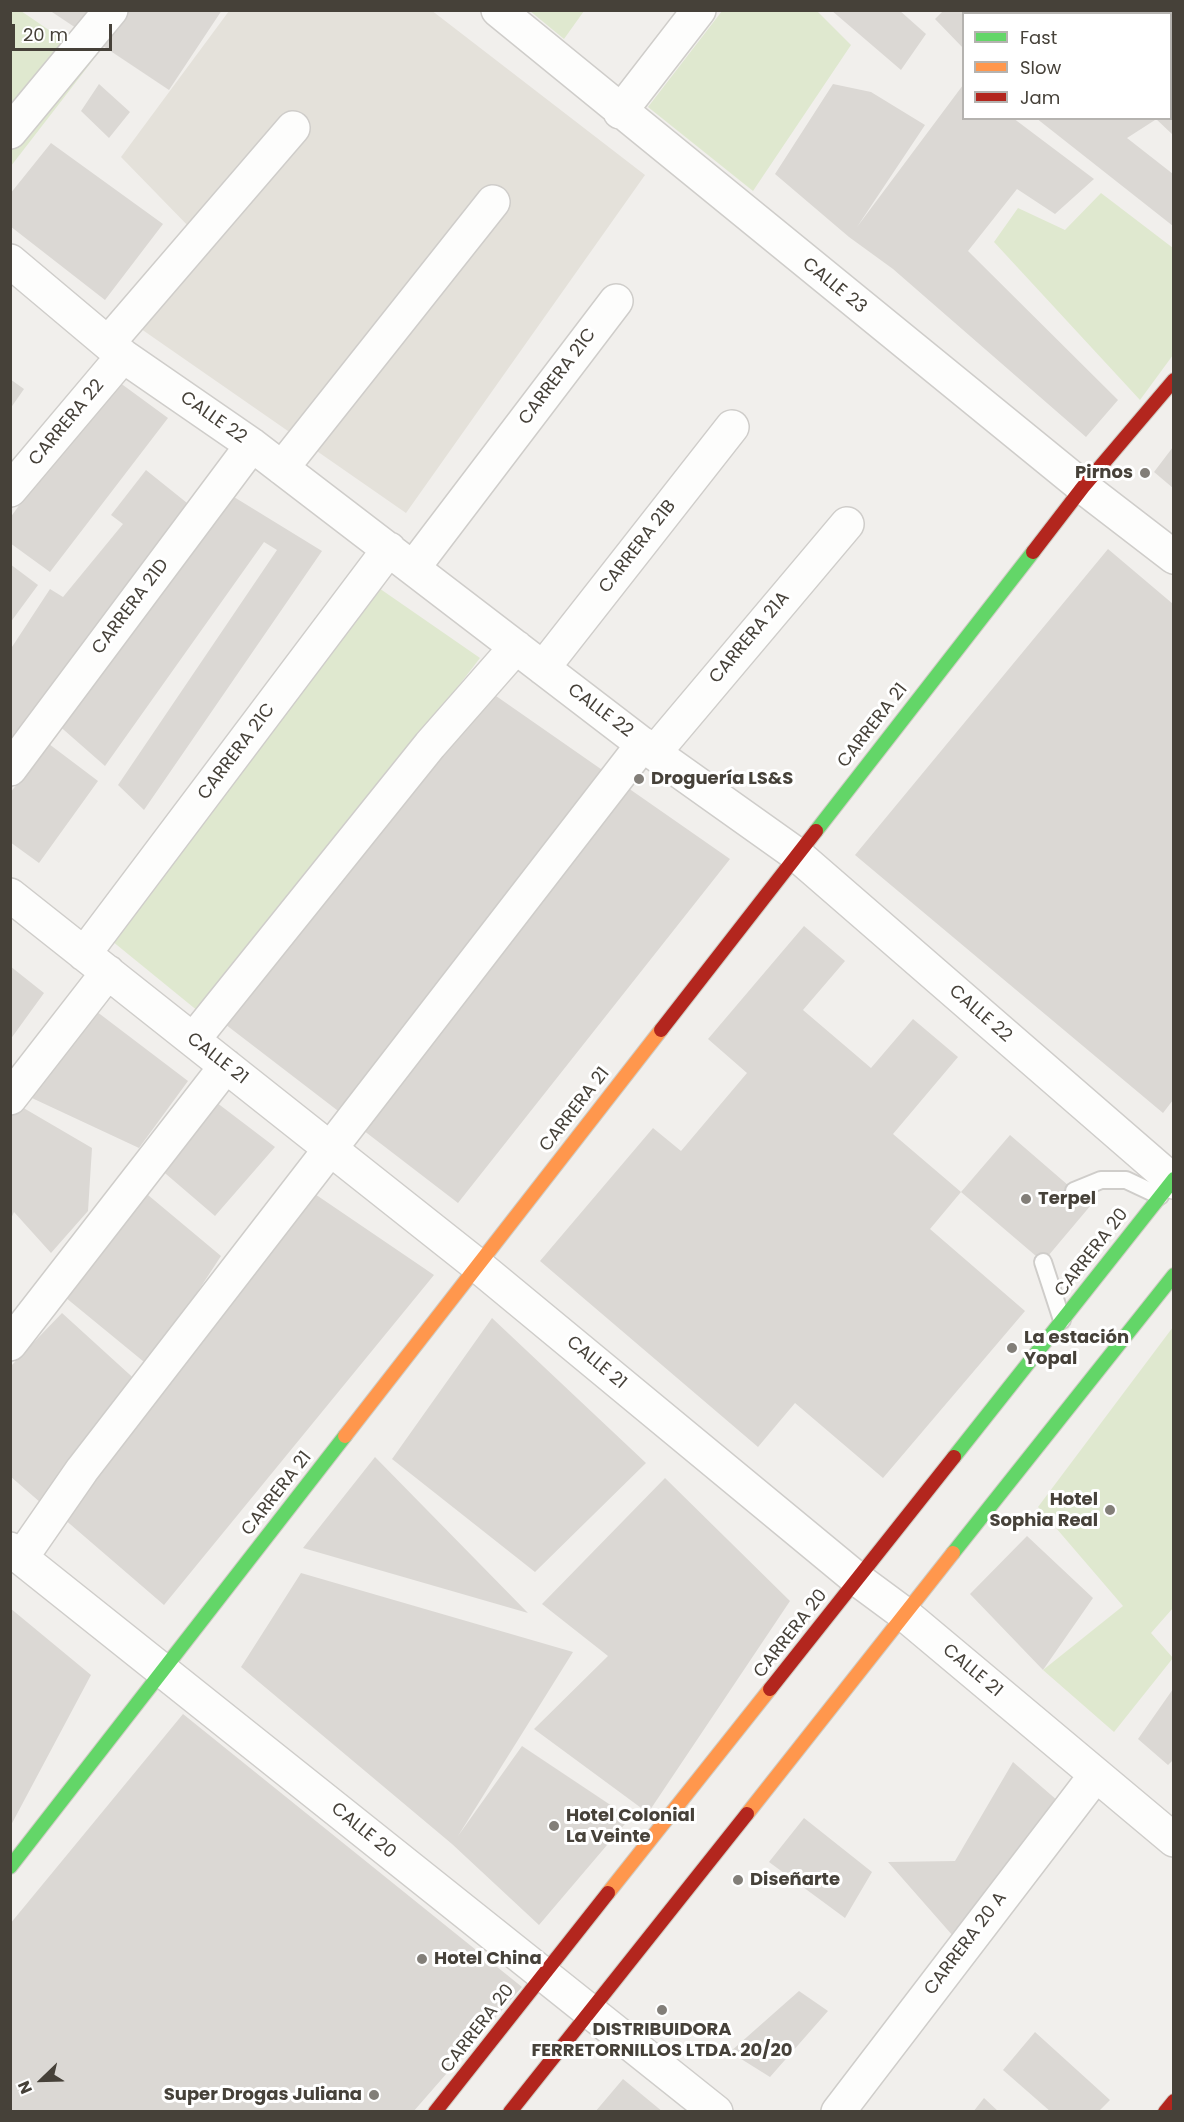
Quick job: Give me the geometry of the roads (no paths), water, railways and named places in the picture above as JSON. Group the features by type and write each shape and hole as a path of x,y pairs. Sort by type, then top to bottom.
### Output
{"main road":[{"name":"CARRERA 21","path":"10,1867 1083,487 1173,380"},
{"name":"CARRERA 20","path":"435,2112 1170,1184"},
{"path":"510,2112 1173,1275"},
{"path":"1165,2112 1173,2101"}],"street":[{"path":"10,132 111,10"},
{"name":"CALLE 23","path":"498,10 620,112 1083,487 1173,557"},
{"path":"620,112 699,10"},
{"name":"CARRERA 22","path":"10,490 115,349 293,128"},
{"path":"282,468 493,202"},
{"name":"CALLE 22","path":"10,261 115,349 252,445 649,748 796,854 1170,1184"},
{"name":"CARRERA 21C","path":"10,1098 96,963 401,559 616,301"},
{"name":"CARRERA 21B","path":"543,668 732,427"},
{"name":"CARRERA 21D","path":"10,769 252,445"},
{"name":"CARRERA 21A","path":"16,1554 331,1149 649,748 847,524"},
{"path":"193,1040 430,745 516,647"},
{"name":"CALLE 21","path":"10,895 477,1265 857,1579 903,1613 1173,1840"},
{"path":"10,1344 226,1066"},
{"name":"CALLE 20","path":"16,1554 716,2112"},
{"name":"CARRERA 20 A","path":"838,2112 1095,1776"}],"lane":[{"path":"1074,1191 1101,1180 1170,1184"},
{"path":"1043,1262 1062,1320"}],"place":[{"name":"Pirnos","path":"1145,473"},
{"name":"Droguería LS&S","path":"639,779"},
{"name":"Terpel","path":"1026,1199"},
{"name":"La estación Yopal","path":"1012,1348"},
{"name":"Hotel Sophia Real","path":"1110,1510"},
{"name":"Hotel Colonial La Veinte","path":"554,1826"},
{"name":"Diseñarte","path":"738,1880"},
{"name":"Hotel China","path":"422,1959"},
{"name":"DISTRIBUIDORA FERRETORNILLOS LTDA. 20/20","path":"662,2010"},
{"name":"Super Drogas Juliana","path":"374,2095"}]}
